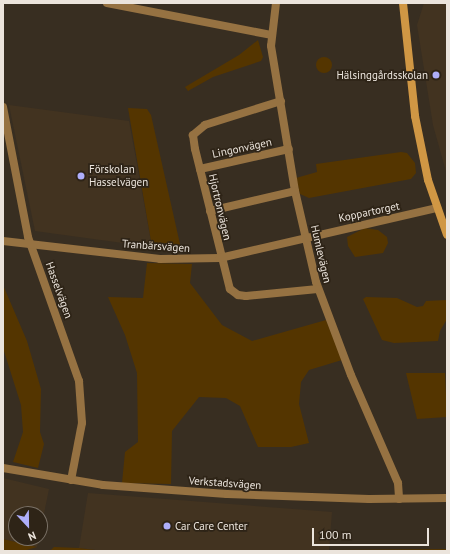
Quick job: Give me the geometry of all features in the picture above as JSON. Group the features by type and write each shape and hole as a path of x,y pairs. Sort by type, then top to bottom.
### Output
{"street":[{"path":"106,3 271,36"},
{"name":"Humlevägen","path":"276,3 271,36 295,191 318,289 395,478 399,498"},
{"path":"403,3 415,116 437,208 447,235"},
{"name":"Hjortronvägen","path":"281,101 235,114 198,129 193,137 220,258 228,285 238,295 318,289"},
{"name":"Hasselvägen","path":"3,107 30,244 72,358 81,393 81,432 71,480"},
{"name":"Lingonvägen","path":"200,169 289,149"},
{"path":"210,211 295,191"},
{"name":"Koppartorget","path":"305,236 437,208"},
{"name":"Tranbärsvägen","path":"3,240 160,259 220,258 295,242 305,236"},
{"name":"Verkstadsvägen","path":"3,468 71,480 269,497 447,498"}],"shaded area":[{"name":"Hälsinggårdsskolan","path":"424,3 447,3 447,175 433,125 417,25"},
{"path":"258,40 263,57 261,61 213,77 188,91 185,87 239,55"},
{"path":"324,57 331,62 332,65 327,72 324,73 317,68 316,65 321,58"},
{"name":"Förskolan Hasselvägen","path":"9,105 129,121 152,247 35,231"},
{"path":"128,108 147,109 151,115 182,253 152,247"},
{"path":"401,152 407,153 415,163 416,173 411,179 309,198 300,194 296,178 317,172 316,164"},
{"path":"365,228 378,230 387,237 388,243 383,253 355,257 348,246 347,237"},
{"path":"147,263 192,264 190,283 222,325 252,341 326,320 342,360 309,370 301,382 299,404 309,443 291,447 258,447 240,406 226,398 199,397 172,431 171,484 122,483 125,452 138,442 137,373 125,335 108,297 143,298"},
{"path":"3,285 27,341 41,389 40,432 44,444 38,468 13,462 23,432 21,405 3,348"},
{"path":"366,297 397,298 417,307 423,306 426,301 447,300 447,319 440,331 438,341 394,343 382,340 363,299"},
{"path":"406,373 445,373 447,417 417,419"},
{"path":"3,478 49,489 46,506 8,506 8,540 3,539"},
{"path":"88,493 332,512 329,550 103,551 79,548"},
{"path":"3,539 8,540 8,546 37,547 23,551 3,551"},
{"path":"54,547 79,548 103,551 50,551"},
{"path":"447,549 447,551 328,551 329,550"}],"place":[{"name":"Hälsinggårdsskolan","path":"436,75"},
{"name":"Förskolan Hasselvägen","path":"81,176"},
{"name":"Car Care Center","path":"167,526"}]}
